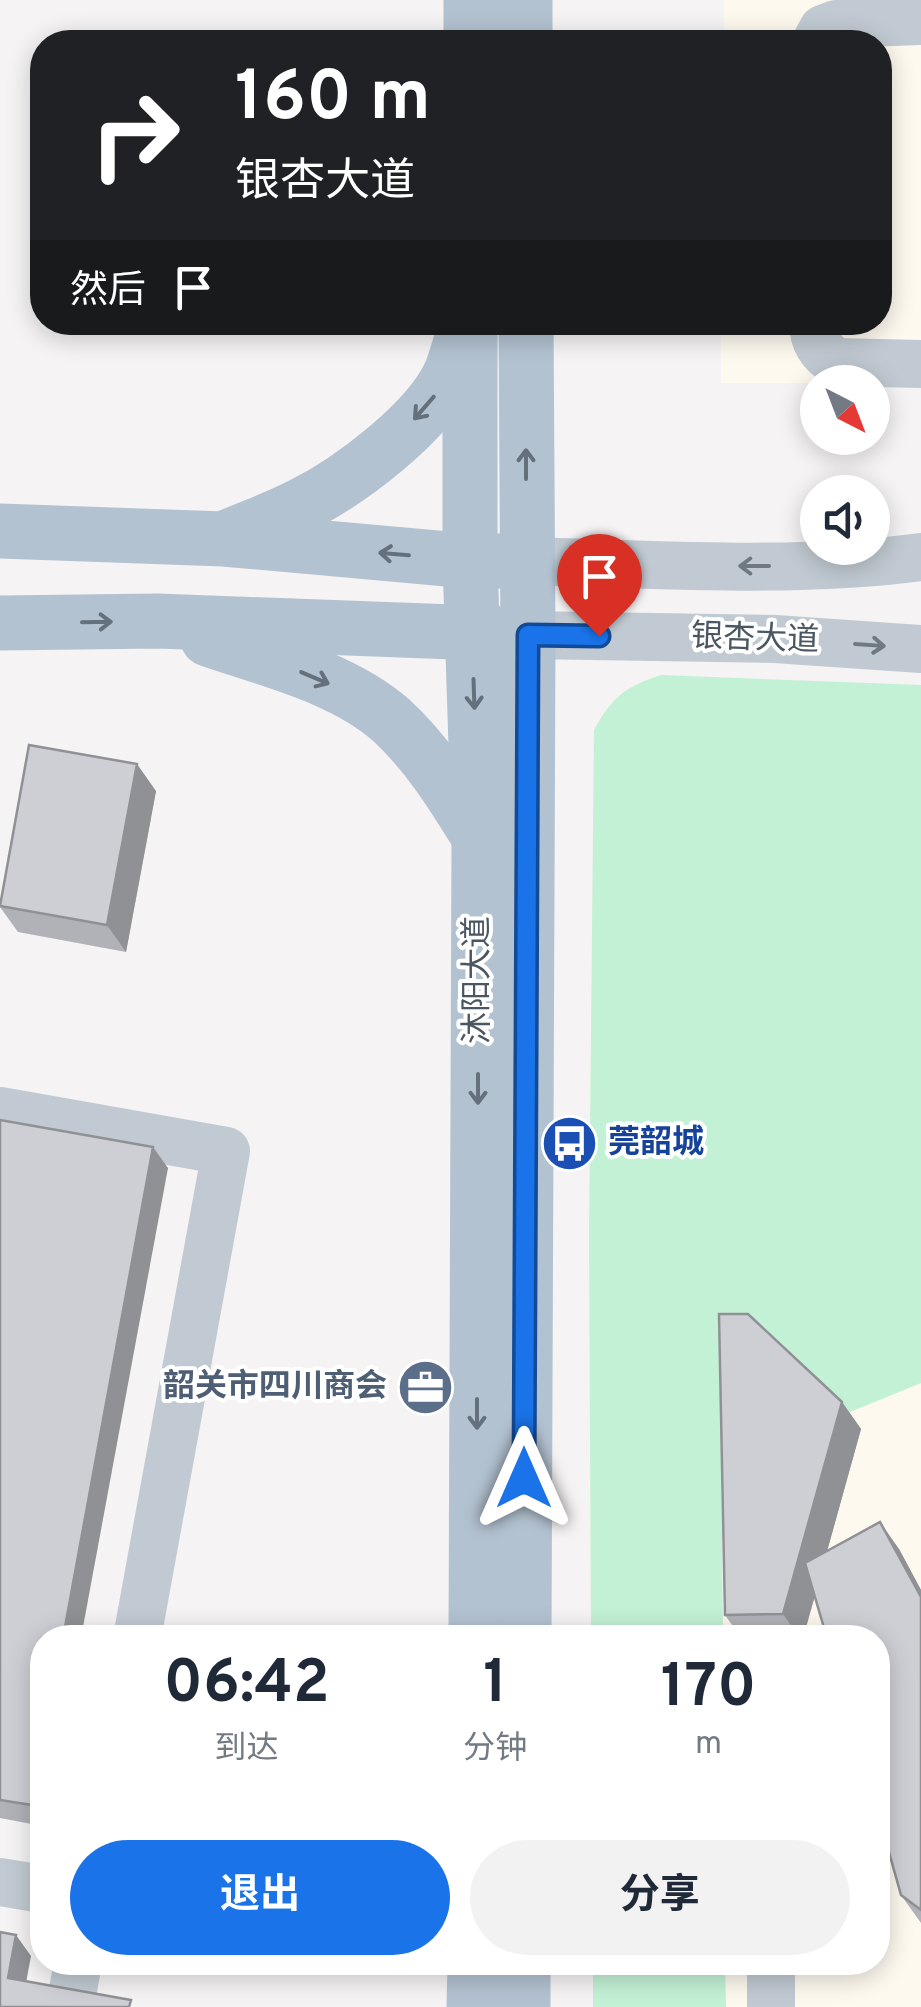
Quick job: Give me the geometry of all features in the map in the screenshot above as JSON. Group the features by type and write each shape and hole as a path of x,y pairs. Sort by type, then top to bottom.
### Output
{"main road":[{"path":"471,0 471,30"},
{"path":"525,0 525,30"},
{"path":"224,539 302,505 348,476 391,441 423,411 450,374 464,335"},
{"name":"沐阳大道","path":"469,335 470,561 480,837 476,1625"},
{"name":"沐阳大道","path":"524,1625 526,335"},
{"path":"0,530 224,539 470,561 526,562"},
{"path":"158,621 356,696 389,719 428,760 480,837"},
{"path":"0,622 158,621 528,635"},
{"path":"474,1975 474,2007"},
{"path":"522,2007 523,1975"}],"street":[{"path":"822,30 836,24 921,22"},
{"path":"817,335 826,357 837,362 921,364"},
{"path":"526,562 744,566 921,558"},
{"name":"银杏大道","path":"528,635 775,640 921,648"},
{"path":"0,1111 226,1151 139,1625"},
{"path":"0,1882 30,1887"},
{"path":"70,2007 76,1975"},
{"path":"771,1975 772,2007"}],"shaded area":[{"path":"724,0 921,0 921,383 890,383 890,365 800,365 800,383 721,383 721,335 892,335 892,30 724,30"},
{"path":"720,1342 845,1414 921,1383 921,2007 726,2007 725,1975 890,1975 890,1625 723,1625"}],"green space":[{"path":"661,675 921,685 921,1383 845,1414 720,1342 723,1625 591,1625 589,1235 594,730 621,694"},
{"path":"593,1975 725,1975 726,2007 593,2007"}],"building":[{"path":"29,745 137,764 107,925 0,906"},
{"path":"0,1120 153,1147 65,1625 30,1625 30,1805 0,1800"},
{"path":"719,1314 748,1314 842,1402 783,1614 725,1615"},
{"path":"880,1522 921,1597 921,1910 901,1895 890,1856 890,1625 823,1625 805,1563"},
{"path":"0,1932 16,1935 8,1978 131,2000 129,2007 0,2007"}],"place":[{"name":"莞韶城","path":"569,1144"},
{"name":"韶关市四川商会","path":"426,1388"}],"route":[{"path":"524,1478 528,635 599,636"}]}
